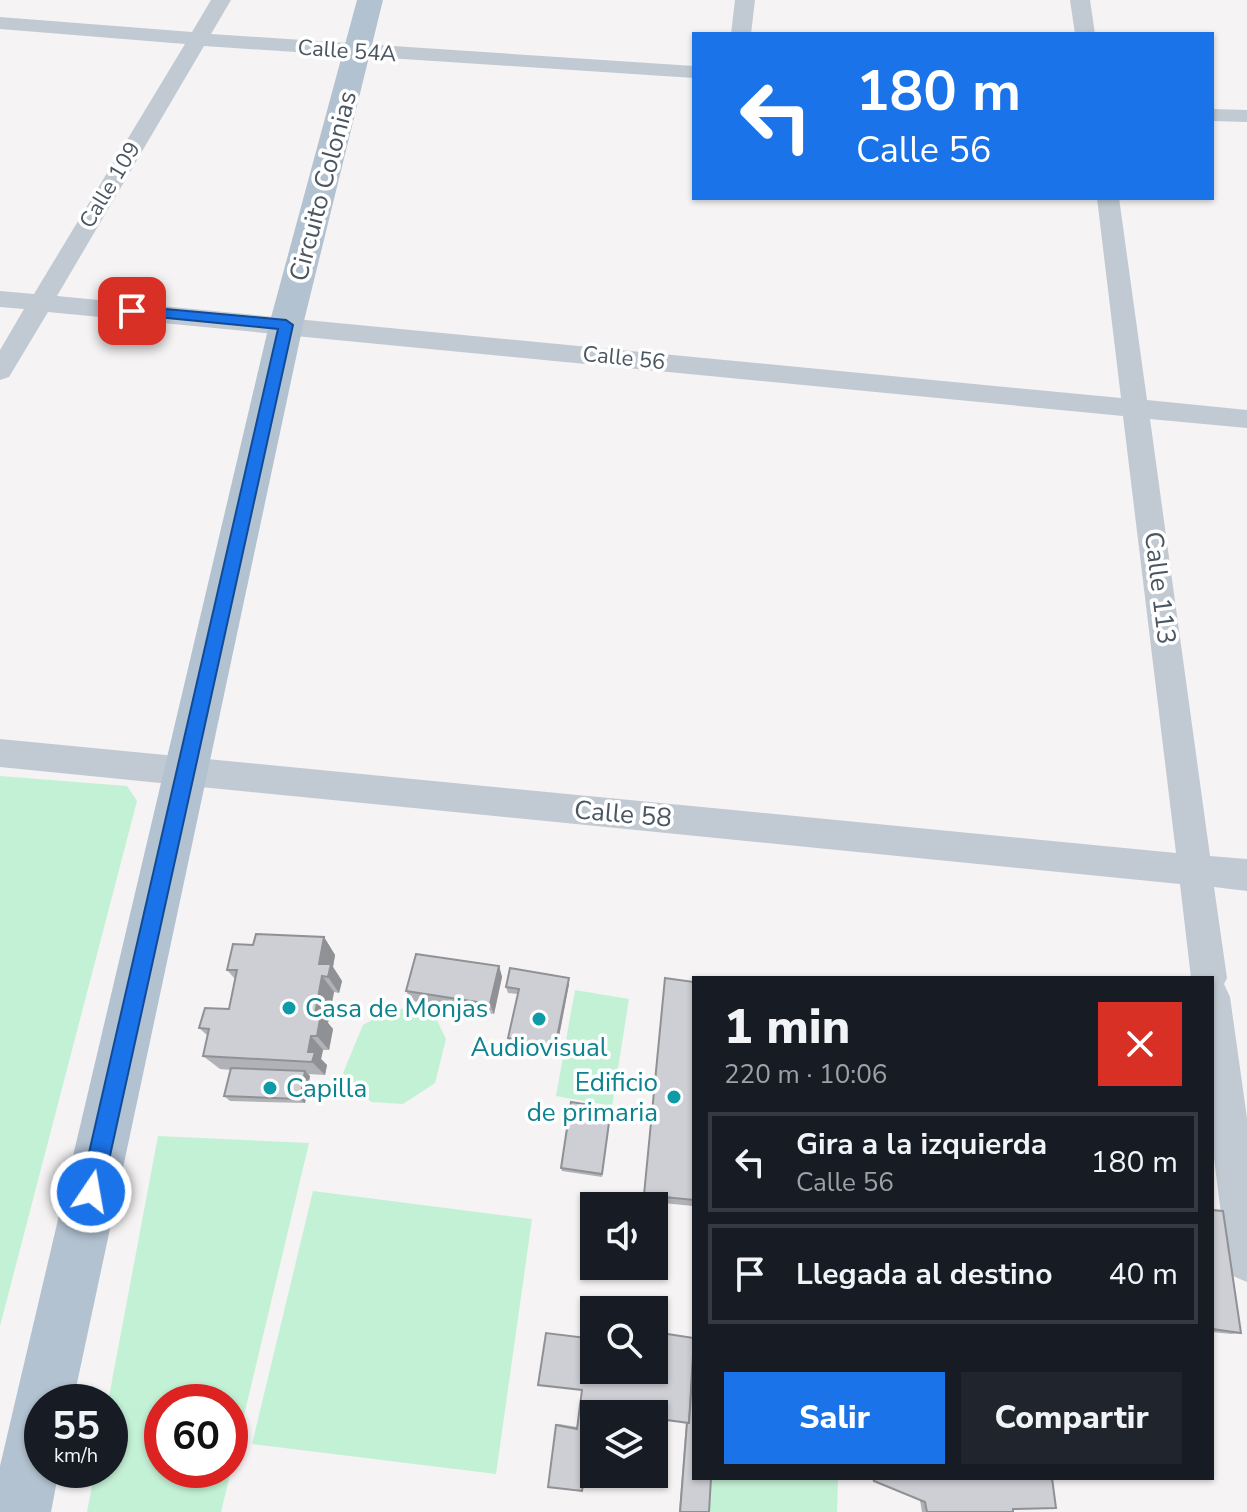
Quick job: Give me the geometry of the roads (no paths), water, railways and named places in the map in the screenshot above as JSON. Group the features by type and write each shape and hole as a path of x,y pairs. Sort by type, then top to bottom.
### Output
{"main road":[{"name":"Circuito Colonias","path":"48,1384 286,325 370,0"},
{"path":"20,1512 25,1488"}],"street":[{"name":"Calle 109","path":"0,371 221,0"},
{"path":"741,32 745,0"},
{"path":"1080,0 1085,32"},
{"name":"Calle 54A","path":"0,23 359,52 692,72"},
{"path":"1214,115 1247,116"},
{"name":"Calle 113","path":"1108,200 1209,976"},
{"name":"Calle 56","path":"0,299 1247,419"},
{"name":"Calle 58","path":"0,753 1247,875"},
{"path":"1214,1012 1247,1262"}],"place":[{"name":"Casa de Monjas","path":"289,1008"},
{"name":"Audiovisual","path":"539,1019"},
{"name":"Capilla","path":"270,1088"},
{"name":"Edificio de primaria","path":"674,1097"}]}
